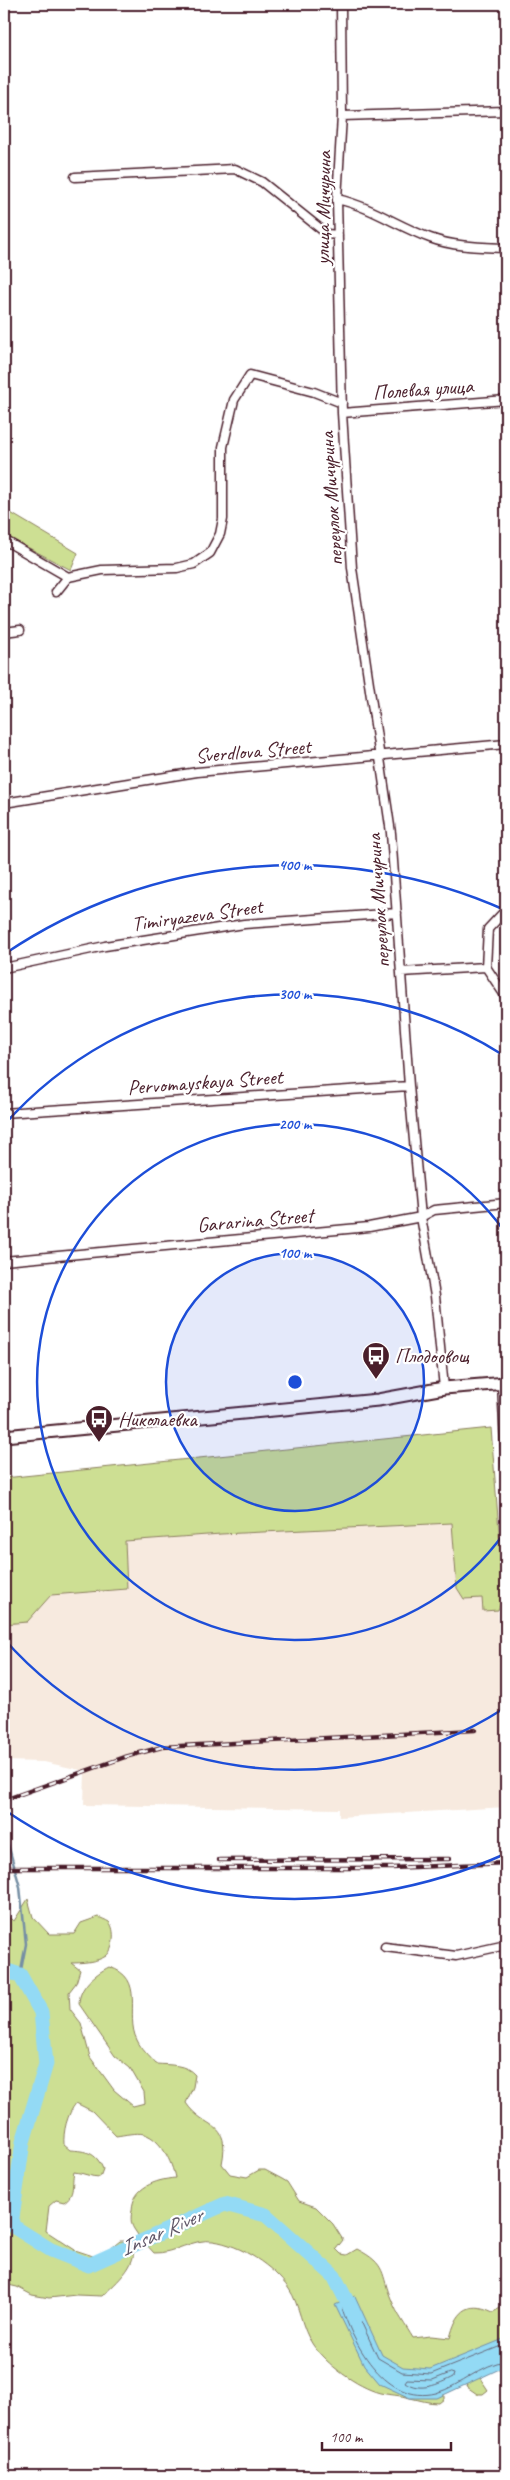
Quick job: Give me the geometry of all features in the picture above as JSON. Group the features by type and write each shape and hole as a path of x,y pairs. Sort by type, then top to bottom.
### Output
{"main road":[{"path":"4,1436 378,1400 444,1388 504,1383"}],"street":[{"name":"улица Мичурина","path":"341,4 342,116 337,199 342,412"},
{"path":"342,116 506,110"},
{"path":"75,177 235,169 262,182 327,234 338,236"},
{"path":"337,199 361,204 431,239 456,245 506,248"},
{"path":"56,592 68,577 102,570 177,568 194,564 210,553 220,534 223,519 223,446 234,400 250,375 314,392 342,403"},
{"name":"Полевая улица","path":"342,412 506,400"},
{"name":"переулок Мичурина","path":"342,412 352,568 391,833 400,972 421,1217 435,1296 444,1388"},
{"path":"4,540 68,577"},
{"path":"4,632 20,630"},
{"name":"Sverdlova Street","path":"4,803 197,772 380,757 506,744"},
{"name":"Timiryazeva Street","path":"4,968 105,946 244,924 397,913"},
{"path":"506,913 502,914 488,929 486,967 506,997"},
{"path":"400,972 486,967"},
{"name":"Pervomayskaya Street","path":"4,1113 409,1086"},
{"name":"Gararina Street","path":"4,1261 369,1227 421,1217 434,1210 506,1203"},
{"path":"504,1383 506,1467"},
{"path":"385,1947 456,1956 506,1946"}],"shaded area":[{"path":"452,1523 457,1588 465,1599 482,1598 483,1611 498,1610 506,1735 506,1807 339,1817 339,1809 84,1805 85,1771 44,1762 4,1761 4,1624 27,1622 51,1595 127,1589 125,1541 221,1534"}],"green space":[{"path":"4,509 78,553 71,570 4,535"},
{"path":"491,1428 504,1595 498,1610 483,1611 482,1598 464,1599 457,1588 452,1523 221,1534 125,1541 127,1589 51,1595 27,1622 4,1624 4,1478"},
{"path":"28,1899 33,1917 49,1934 74,1934 81,1923 98,1917 109,1922 113,1929 111,1949 106,1956 94,1961 71,1963 80,1970 76,1983 69,1992 70,2009 81,2023 90,2057 114,2090 133,2106 145,2103 144,2092 130,2068 115,2056 79,2004 82,1992 89,1982 98,1973 109,1967 121,1972 128,1980 131,1988 134,2030 143,2050 156,2064 182,2067 195,2075 193,2087 186,2103 193,2112 220,2132 224,2150 222,2164 230,2174 247,2177 259,2170 265,2170 287,2182 299,2201 316,2207 333,2224 343,2240 336,2249 341,2254 347,2255 357,2249 379,2265 394,2306 413,2338 431,2336 450,2338 455,2322 469,2308 484,2308 493,2312 506,2305 506,2372 486,2366 478,2375 488,2390 483,2394 477,2394 467,2387 459,2368 444,2393 444,2399 439,2403 383,2394 371,2390 343,2374 319,2352 309,2338 296,2302 289,2289 274,2272 256,2258 224,2243 213,2241 198,2242 161,2253 154,2253 138,2236 131,2220 133,2202 141,2190 153,2183 175,2178 165,2152 156,2141 144,2134 116,2136 92,2111 76,2103 66,2123 64,2145 70,2150 86,2152 94,2156 103,2169 100,2177 74,2172 72,2188 68,2199 64,2202 56,2200 49,2206 46,2231 75,2250 99,2258 120,2241 129,2241 133,2248 131,2263 120,2278 102,2296 76,2295 49,2298 32,2295 17,2287 4,2284 4,1911 14,1921"}],"water":[{"path":"355,2296 382,2355 403,2367 430,2369 506,2338 506,2366 437,2398 410,2398 380,2384 364,2365 335,2305"}],"waterway":[{"path":"4,1830 20,1887 26,1944 20,1975"},
{"name":"Insar River","path":"4,1970 20,1975 41,2012 46,2064 23,2142 11,2225 51,2250 89,2265 225,2204 266,2215 334,2276 355,2317"}],"railway":[{"path":"4,1800 125,1757 162,1747 475,1730"},
{"path":"219,1860 449,1859"},
{"path":"4,1868 392,1868 506,1863"}],"place":[{"name":"Плодоовощ","path":"376,1380"},
{"name":"Николаевка","path":"99,1443"}]}
